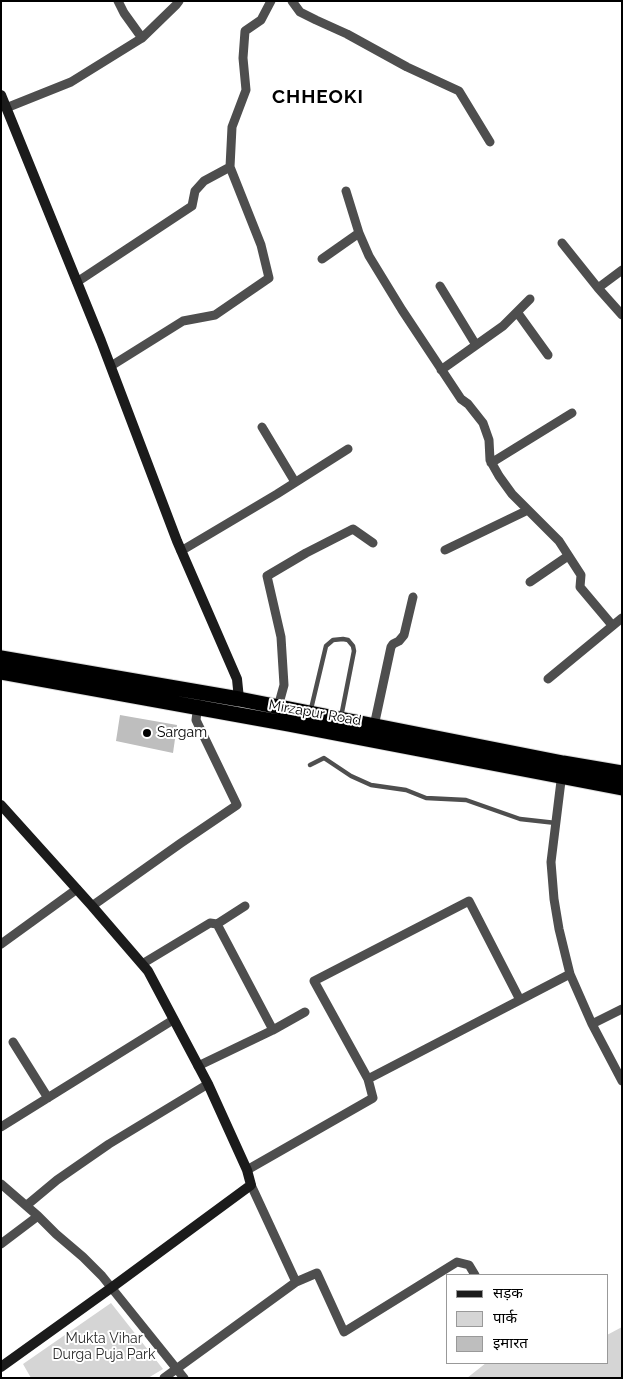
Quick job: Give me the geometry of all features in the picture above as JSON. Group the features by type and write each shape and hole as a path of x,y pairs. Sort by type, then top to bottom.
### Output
{"highway":[{"name":"Mirzapur Road","path":"1,658 434,751 562,770 622,772"},
{"name":"Mirzapur Road","path":"1,672 199,701 239,699 374,726 562,770 622,788"}],"street":[{"path":"118,1 142,38"},
{"path":"6,108 70,82 142,38 179,1"},
{"path":"111,366 183,321 215,315 269,278 261,245 230,167 232,127 246,90 242,58 245,31 261,20 272,1"},
{"path":"292,1 300,12 347,34 407,67 459,91 490,142"},
{"path":"1,95 111,366 181,551 237,679 239,699"},
{"path":"76,282 192,206 196,191 204,181 230,167"},
{"path":"346,191 359,233 369,256 392,295 461,399 468,404 483,423 489,440 491,463 512,494 559,542 581,575 580,587 612,626"},
{"path":"322,258 359,233"},
{"path":"562,243 622,315"},
{"path":"598,288 622,270"},
{"path":"440,286 476,345"},
{"path":"441,370 503,326 530,299"},
{"path":"517,312 548,354"},
{"path":"491,463 572,413"},
{"path":"262,428 295,482"},
{"path":"181,551 348,449"},
{"path":"445,550 528,510"},
{"path":"278,707 284,685 281,638 267,576 306,553 354,529 373,543"},
{"path":"530,582 568,556"},
{"path":"374,726 391,647 404,635 413,597"},
{"path":"548,679 622,618"},
{"path":"92,906 181,842 238,805 196,720 199,701"},
{"path":"562,770 551,862 559,930 570,974 592,1024 622,1081"},
{"path":"1,805 78,889 148,971 208,1084 247,1170 251,1185 296,1282"},
{"path":"1,944 78,889"},
{"path":"247,1170 373,1098 368,1079 314,981 469,901 520,1000"},
{"path":"142,964 210,923 217,924 245,906"},
{"path":"217,924 272,1030"},
{"path":"368,1079 570,974"},
{"path":"592,1024 622,1009"},
{"path":"198,1066 305,1012"},
{"path":"1,1127 173,1020"},
{"path":"13,1042 48,1098"},
{"path":"27,1205 57,1180 109,1144 208,1084"},
{"path":"1,1184 83,1256 184,1378"},
{"path":"1,1367 251,1185"},
{"path":"1,1244 38,1216"},
{"path":"164,1378 296,1282 317,1273 344,1332 457,1262 469,1265 474,1274"}],"lane":[{"path":"310,713 324,650 333,640 343,639 351,643 354,651 341,719"},
{"path":"310,765 324,758 351,776 372,785 406,790 426,798 466,800 520,819 556,823"}],"green space":[{"name":"Mukta Vihar Durga Puja Park","path":"111,1303 163,1369 148,1378 31,1378 23,1364"},
{"path":"622,1327 622,1378 467,1378 485,1364 608,1364 608,1334"}],"building":[{"name":"Sargam","path":"120,715 177,725 173,753 116,741"}],"place":[{"name":"Sargam","path":"147,733"}],"district":[{"name":"CHHEOKI","path":"318,97"}]}
